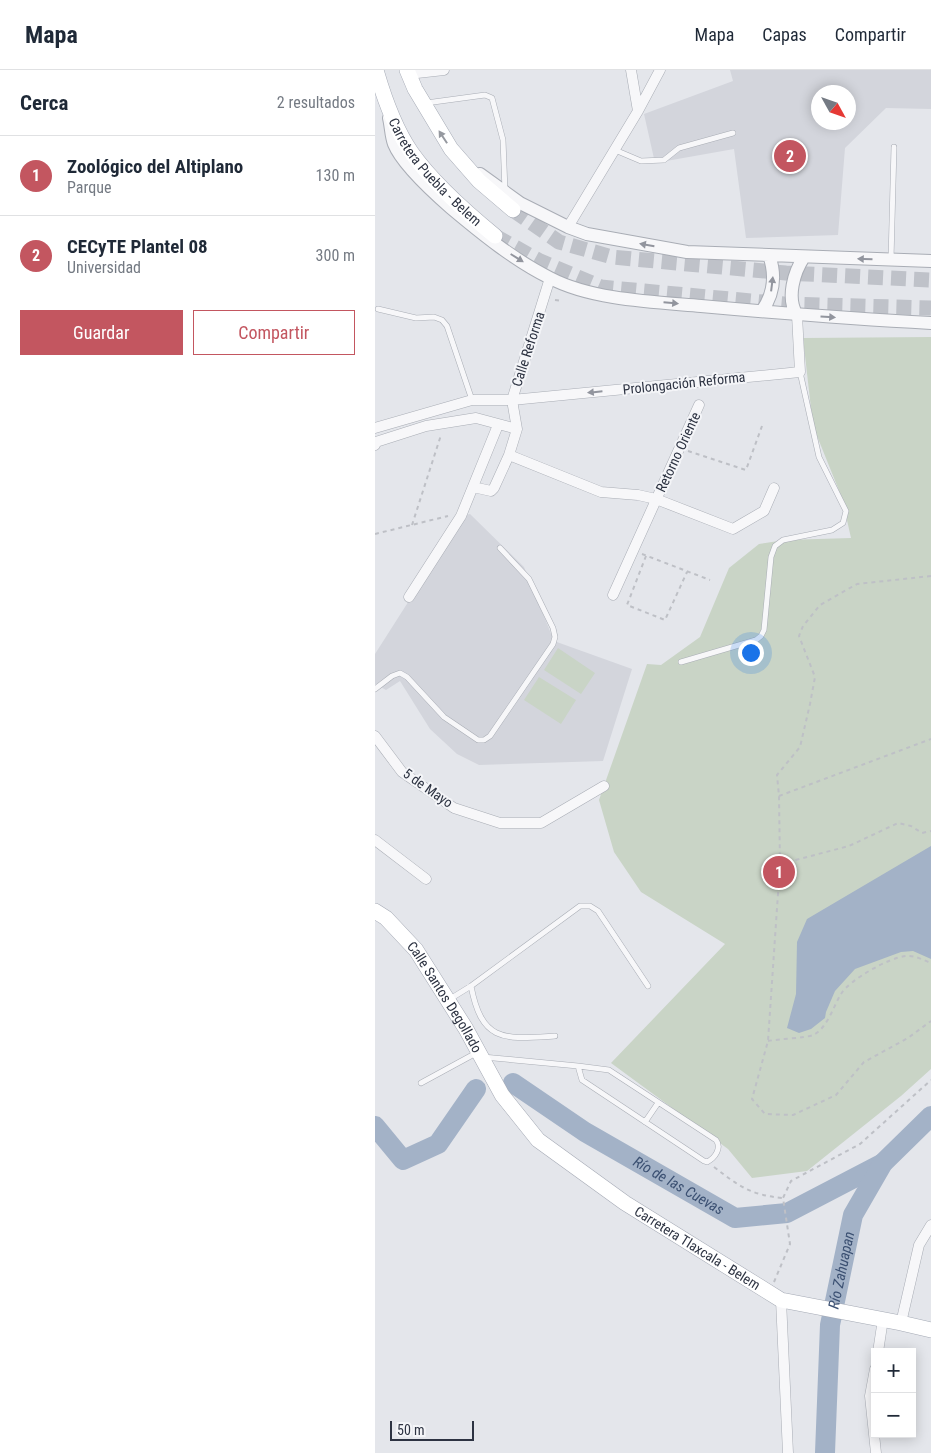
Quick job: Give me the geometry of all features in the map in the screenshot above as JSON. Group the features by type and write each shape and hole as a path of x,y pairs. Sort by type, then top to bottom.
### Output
{"main road":[{"name":"Carretera Puebla - Belem","path":"407,72 436,127 457,158 479,181 503,196 513,210"},
{"name":"Carretera Puebla - Belem","path":"377,80 387,108 416,158 445,191 495,236"},
{"name":"Calle Santos Degollado","path":"375,911 386,918 416,950 448,1001 502,1095"},
{"name":"Carretera Tlaxcala - Belem","path":"502,1095 537,1140 625,1203 779,1298 931,1330"}],"street":[{"path":"407,72 444,70"},
{"path":"631,70 638,111"},
{"path":"568,227 638,111 660,70"},
{"path":"387,108 394,144 409,166 434,193 482,234 550,278 598,294 633,300 797,315 931,323"},
{"path":"503,196 587,234 687,252 931,261"},
{"path":"762,311 769,299 773,282 772,264 769,255"},
{"path":"800,372 797,315 793,309 792,288 798,266 804,257"},
{"name":"Calle Reforma","path":"375,428 472,400 512,400 550,278"},
{"name":"Prolongación Reforma","path":"512,400 800,372"},
{"path":"473,488 491,491 495,488 509,455 517,429 512,400"},
{"name":"Retorno Oriente","path":"613,596 699,405"},
{"path":"375,443 425,426 475,418 517,429"},
{"path":"409,597 461,516 498,424"},
{"path":"509,455 601,492 638,495 656,499 733,529 764,511 774,488"},
{"name":"5 de Mayo","path":"375,736 402,772 454,808 500,823 541,823 604,786"},
{"path":"375,840 426,879"},
{"path":"901,1323 919,1246 931,1225"},
{"path":"779,1298 788,1453"},
{"path":"878,1348 879,1319"},
{"path":"871,1391 876,1453"}],"lane":[{"path":"423,103 485,95 492,98 503,140 503,196"},
{"path":"615,150 641,161 664,160 679,148 733,133"},
{"path":"891,259 893,147"},
{"path":"378,309 416,318 434,317 442,320 447,326 472,400"},
{"path":"681,662 756,640 761,636 764,630 771,557 775,546 783,540 832,530 843,523 846,511 819,457 800,372"},
{"path":"375,688 392,676 400,673 407,677 444,717 478,740 484,740 490,736 553,644 555,636 553,628 529,580 500,548"},
{"path":"448,1001 580,906 590,906 598,911 648,986"},
{"path":"471,986 475,1007 487,1027 500,1035 519,1038 555,1036"},
{"path":"421,1083 465,1058 479,1054 578,1066 609,1070 716,1140 719,1144 719,1149 712,1160 707,1162 582,1080 578,1066"},
{"path":"645,1122 659,1103"}],"path":[{"path":"412,525 445,423"},
{"path":"681,448 747,470 762,426"},
{"path":"375,534 462,512"},
{"path":"633,550 710,580"},
{"path":"646,556 627,605 665,620 687,572"},
{"path":"931,576 857,584 819,605 803,626 799,636 815,677 811,704 800,747 777,775 779,796 779,864 768,1041 752,1099 765,1114 793,1115 836,1095 864,1062 908,1038 931,1022"},
{"path":"779,796 931,739"},
{"path":"779,864 849,846 898,823 911,826 922,833 931,832"},
{"path":"768,1041 814,1034 827,1022 841,993 848,984 891,959 915,956 931,963"},
{"path":"779,1298 790,1244 783,1198 791,1181 860,1144 931,1080"},
{"path":"707,1162 749,1192 766,1197 783,1198"}],"shaded area":[{"path":"730,70 931,70 931,109 886,108 845,148 838,235 746,238 734,149 655,163 644,114 733,81"},
{"path":"470,514 524,567 554,641 632,669 603,761 479,765 457,754 430,729 400,681 386,690 375,684 375,654 463,516"}],"green space":[{"path":"931,337 931,1069 901,1096 807,1171 752,1178 728,1149 611,1063 725,944 641,892 614,852 599,800 647,664 661,665 700,637 729,568 759,544 785,540 851,538 842,498 813,426 803,338"},
{"path":"558,648 595,673 581,694 544,670"},
{"path":"539,677 576,700 561,724 524,700"}],"water":[{"path":"931,846 931,959 913,951 901,952 855,969 835,991 825,1018 811,1029 799,1033 787,1028 796,994 797,942 807,919"}],"waterway":[{"name":"Río de las Cuevas","path":"513,1083 585,1132 735,1218 787,1213 883,1163"},
{"name":"Río de las Cuevas","path":"375,1126 403,1160 438,1144 476,1089"},
{"name":"Río Zahuapan","path":"825,1453 830,1325 853,1215 883,1163 931,1116"}],"tunnel":[{"path":"513,210 559,242 612,257 786,273 931,280"},
{"path":"495,236 540,261 601,287 784,304 931,308"}],"place":[{"name":"CECyTE Plantel 08","path":"790,156"},
{"name":"Zoológico del Altiplano","path":"779,872"}]}
